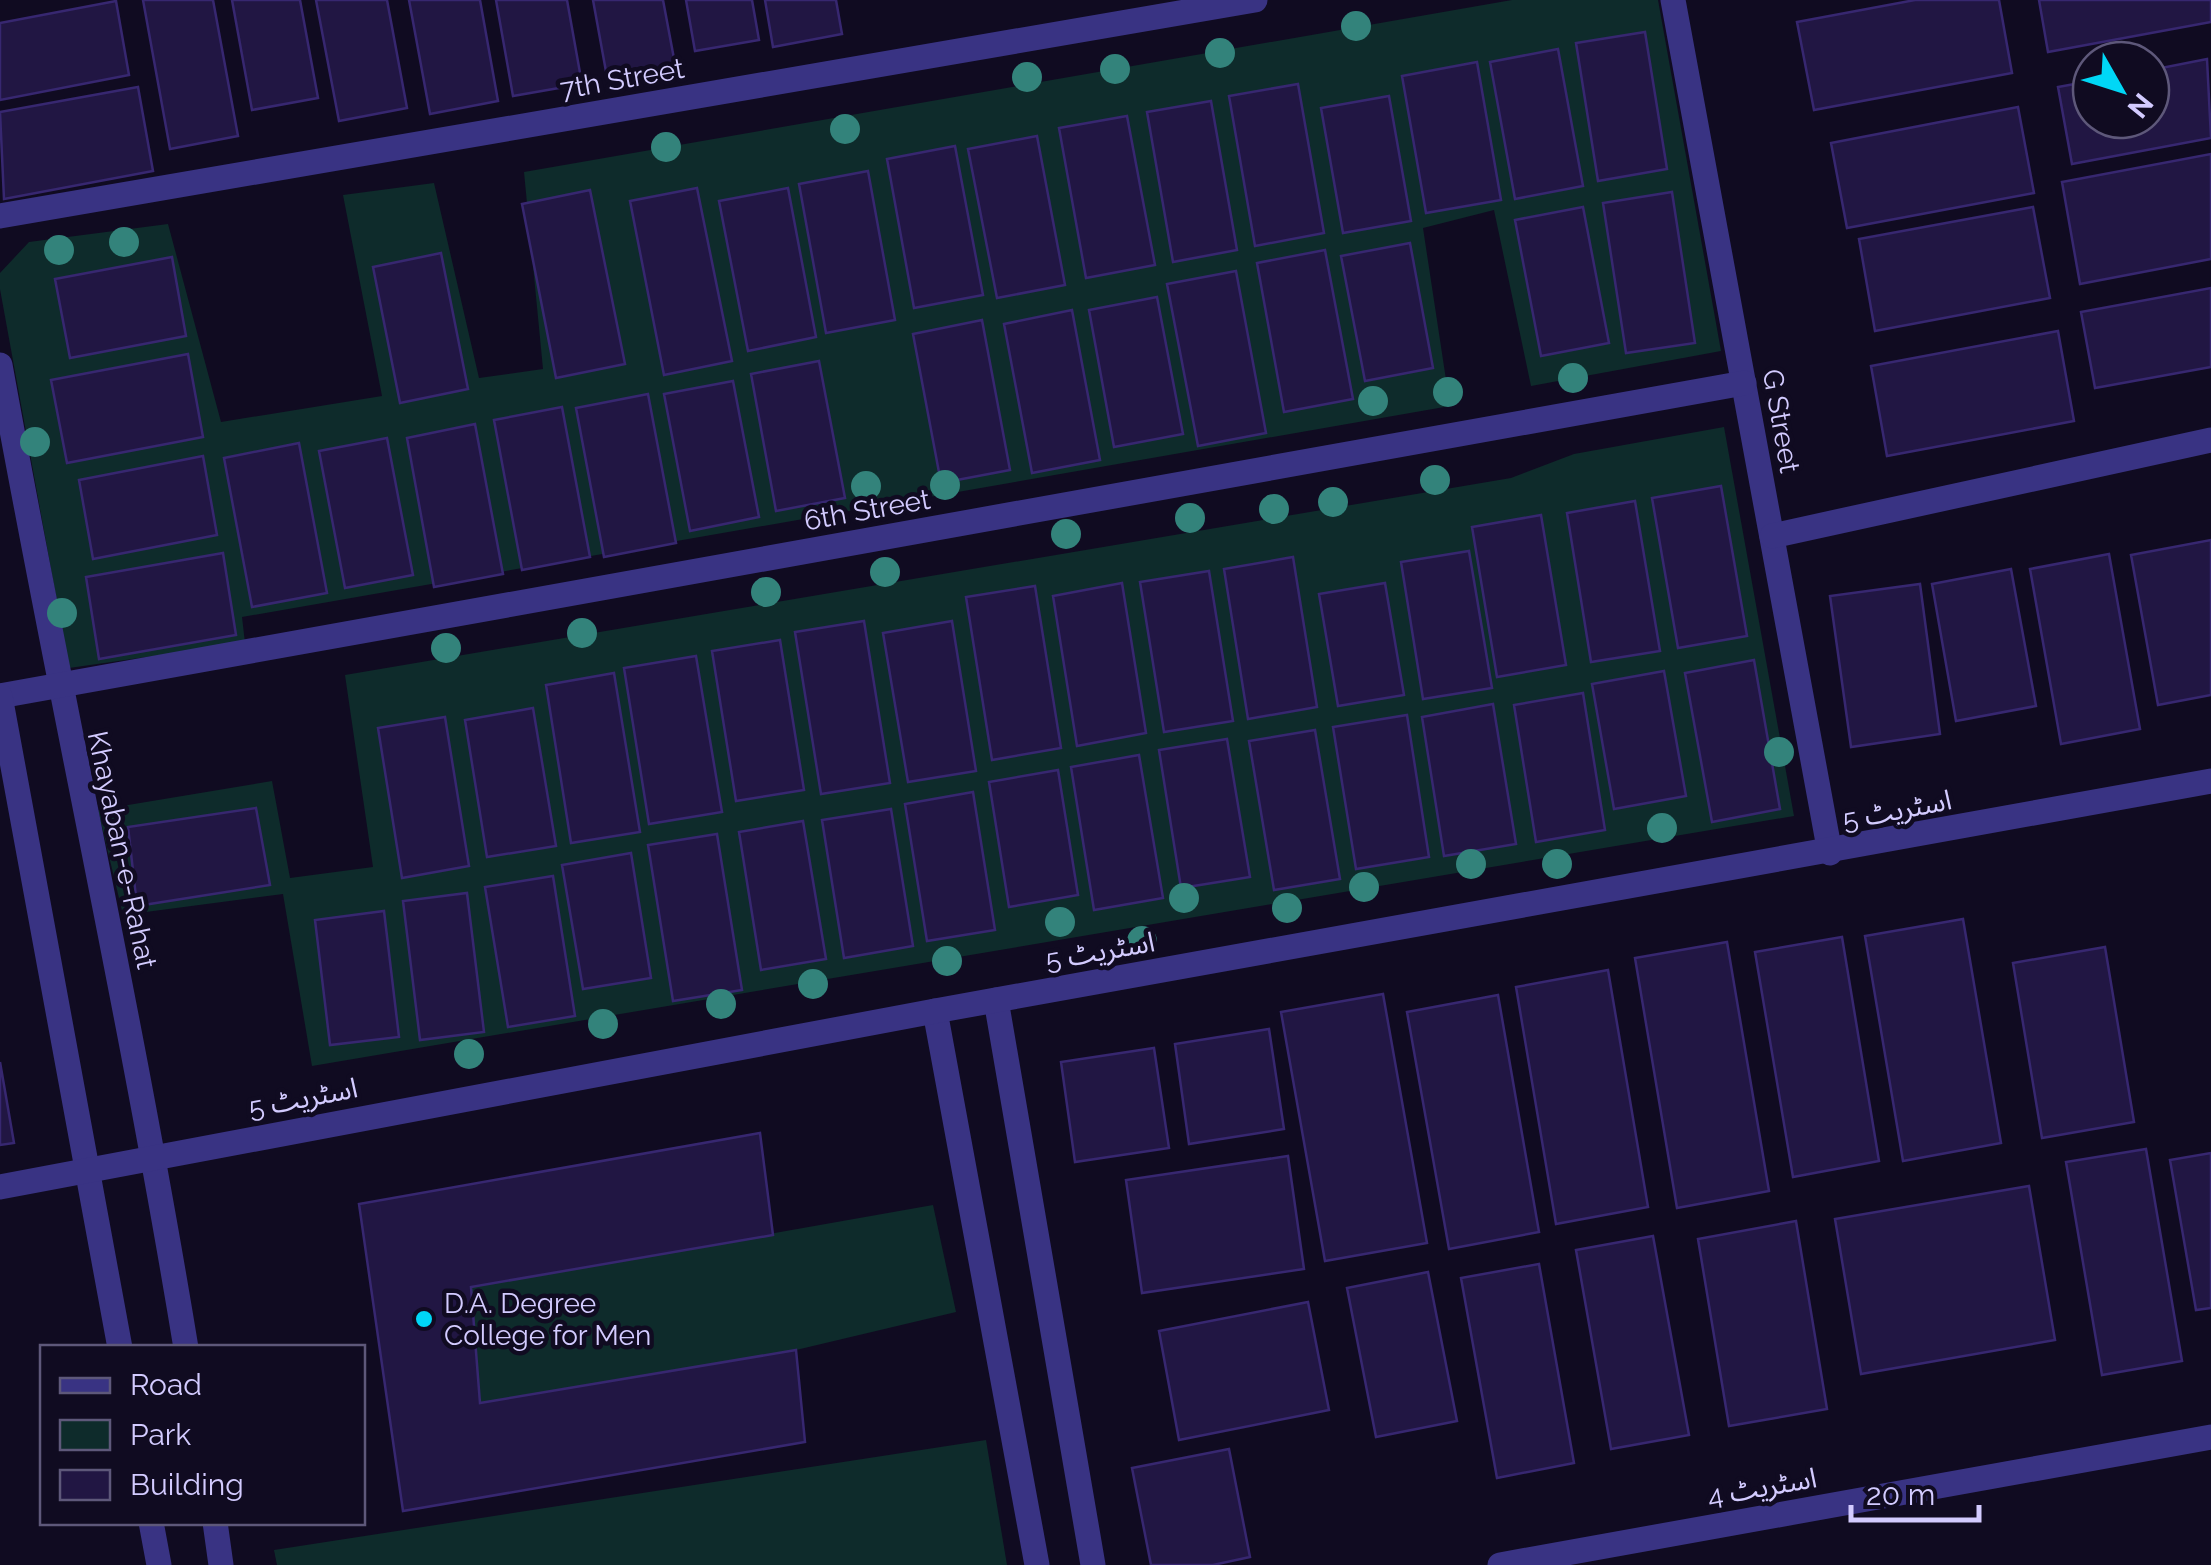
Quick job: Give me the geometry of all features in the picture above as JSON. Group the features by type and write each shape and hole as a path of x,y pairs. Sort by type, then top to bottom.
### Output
{"street":[{"name":"7th Street","path":"0,216 1255,0"},
{"name":"G Street","path":"1673,0 1830,853"},
{"name":"Khayaban-e-Rahat","path":"0,365 58,686 154,1156 186,1345"},
{"name":"6th Street","path":"0,696 1744,384"},
{"path":"1772,536 2211,440"},
{"path":"0,696 119,1345"},
{"name":"اسٹریٹ 5","path":"0,1187 935,1011 1830,853 2211,781"},
{"path":"996,1000 1093,1565"},
{"path":"935,1011 1037,1565"},
{"name":"اسٹریٹ 4","path":"1500,1565 2211,1437"},
{"path":"152,1525 159,1565"},
{"path":"215,1525 222,1565"}],"green space":[{"path":"1512,0 1658,0 1721,351 1531,386 1494,210 1423,228 1450,406 242,617 245,643 69,668 0,289 0,273 29,242 168,224 221,422 382,396 343,195 434,183 479,378 543,369 524,172"},
{"path":"1724,427 1794,816 312,1066 283,894 123,915 98,810 272,781 290,878 373,867 345,675 1511,478 1574,454"},
{"path":"933,1205 956,1312 796,1350 480,1403 471,1287"},
{"path":"986,1440 1007,1565 277,1565 274,1550"}],"building":[{"path":"143,0 213,0 238,136 170,149"},
{"path":"232,0 300,0 318,98 252,110"},
{"path":"316,0 387,0 407,108 339,121"},
{"path":"409,0 480,0 498,101 430,114"},
{"path":"496,0 567,0 582,84 513,96"},
{"path":"593,0 663,0 675,64 607,77"},
{"path":"686,0 752,0 759,40 695,51"},
{"path":"765,0 836,0 842,34 773,47"},
{"path":"1915,0 1999,0 2012,73 1814,110 1797,22"},
{"path":"2039,0 2211,0 2211,22 2113,40 2071,40 2071,48 2048,52"},
{"path":"116,1 129,75 0,100 0,23"},
{"path":"1645,32 1667,169 1598,181 1576,43"},
{"path":"1558,49 1583,186 1515,199 1490,62"},
{"path":"2207,59 2211,138 2072,164 2058,87 2071,85 2071,140 2171,140 2171,66"},
{"path":"1477,62 1501,200 1426,213 1402,76"},
{"path":"1298,84 1324,233 1255,246 1229,96"},
{"path":"138,87 153,171 4,199 0,112"},
{"path":"1389,96 1411,221 1343,233 1321,108"},
{"path":"1211,101 1237,250 1173,262 1147,112"},
{"path":"2018,107 2034,193 1847,228 1831,143"},
{"path":"1127,116 1155,265 1086,278 1059,128"},
{"path":"1037,136 1065,285 997,298 968,149"},
{"path":"955,146 983,295 914,308 887,159"},
{"path":"2211,154 2211,259 2080,284 2062,182"},
{"path":"868,171 895,320 826,333 799,184"},
{"path":"697,188 732,361 664,375 630,201"},
{"path":"788,188 816,337 748,351 719,201"},
{"path":"590,190 625,364 556,378 522,204"},
{"path":"1672,192 1695,343 1626,353 1603,203"},
{"path":"1583,207 1609,343 1541,356 1515,220"},
{"path":"2033,207 2050,298 1875,331 1859,239"},
{"path":"1410,243 1433,368 1365,381 1341,256"},
{"path":"1325,250 1353,399 1284,412 1257,263"},
{"path":"441,253 468,389 400,403 373,267"},
{"path":"172,257 186,336 70,358 55,279"},
{"path":"1236,271 1266,433 1198,446 1167,284"},
{"path":"2211,288 2211,367 2095,388 2081,312"},
{"path":"1157,297 1183,434 1114,447 1089,310"},
{"path":"1072,310 1100,460 1032,473 1004,324"},
{"path":"982,320 1010,470 941,483 913,334"},
{"path":"2058,331 2074,421 1887,456 1871,366"},
{"path":"188,354 203,437 67,463 51,380"},
{"path":"819,361 845,498 776,511 751,374"},
{"path":"733,381 759,517 690,531 664,394"},
{"path":"648,394 676,543 604,557 576,408"},
{"path":"562,407 590,557 522,570 494,420"},
{"path":"475,424 503,574 434,587 407,438"},
{"path":"387,438 413,575 345,588 319,451"},
{"path":"299,443 327,593 252,607 224,458"},
{"path":"203,456 217,535 93,559 79,480"},
{"path":"1721,486 1747,636 1678,648 1652,498"},
{"path":"1635,501 1660,651 1591,662 1567,513"},
{"path":"1541,515 1566,665 1497,677 1472,527"},
{"path":"2211,540 2211,695 2158,705 2131,555"},
{"path":"1469,551 1492,688 1423,699 1401,562"},
{"path":"223,553 236,635 99,659 86,577"},
{"path":"2109,554 2140,729 2061,744 2030,569"},
{"path":"1293,557 1317,707 1248,719 1224,569"},
{"path":"2011,569 2036,706 1956,721 1932,584"},
{"path":"1209,571 1233,721 1164,732 1140,582"},
{"path":"1122,583 1146,733 1077,746 1053,596"},
{"path":"1385,583 1404,695 1338,706 1319,594"},
{"path":"1920,584 1940,734 1851,747 1830,596"},
{"path":"1035,586 1061,748 992,760 966,597"},
{"path":"864,621 890,783 821,794 795,632"},
{"path":"952,621 976,771 908,782 883,633"},
{"path":"780,640 804,790 736,801 712,651"},
{"path":"696,656 722,812 649,824 624,668"},
{"path":"1754,660 1780,809 1712,822 1685,673"},
{"path":"1664,671 1686,796 1614,809 1592,684"},
{"path":"614,673 640,832 571,843 546,685"},
{"path":"1583,693 1605,830 1536,842 1514,705"},
{"path":"1493,704 1516,844 1444,856 1422,717"},
{"path":"533,708 556,846 487,857 465,720"},
{"path":"1407,715 1429,857 1356,869 1333,727"},
{"path":"445,717 469,866 402,878 378,728"},
{"path":"1315,730 1340,879 1274,890 1249,741"},
{"path":"1227,739 1250,877 1181,888 1159,750"},
{"path":"1139,755 1163,898 1094,910 1071,767"},
{"path":"1058,770 1078,895 1009,907 989,782"},
{"path":"973,792 995,930 927,941 905,804"},
{"path":"256,808 270,885 137,906 128,827"},
{"path":"891,809 913,946 844,958 822,820"},
{"path":"803,821 826,959 761,970 739,832"},
{"path":"717,834 742,990 673,1001 648,845"},
{"path":"631,853 651,978 583,989 562,865"},
{"path":"553,876 575,1016 508,1027 485,887"},
{"path":"467,893 484,1032 420,1040 403,901"},
{"path":"384,911 399,1037 330,1045 315,920"},
{"path":"1963,919 2001,1143 1903,1161 1865,936"},
{"path":"1842,937 1879,1161 1793,1177 1755,952"},
{"path":"1727,942 1769,1191 1677,1208 1635,958"},
{"path":"2105,947 2134,1122 2042,1138 2013,963"},
{"path":"1608,970 1648,1207 1556,1224 1516,987"},
{"path":"1383,994 1427,1243 1325,1261 1281,1012"},
{"path":"1498,995 1539,1232 1449,1249 1407,1012"},
{"path":"1269,1029 1284,1129 1189,1144 1175,1044"},
{"path":"1154,1048 1169,1148 1075,1162 1061,1062"},
{"path":"0,1062 14,1143 0,1145"},
{"name":"D.A. Degree College for Men","path":"760,1133 773,1235 471,1287 480,1403 796,1350 805,1442 403,1511 359,1204"},
{"path":"2146,1149 2182,1361 2102,1375 2066,1162"},
{"path":"2211,1153 2211,1308 2196,1310 2170,1160"},
{"path":"1288,1156 1304,1269 1142,1293 1126,1180"},
{"path":"2029,1186 2055,1340 1861,1374 1835,1219"},
{"path":"1796,1221 1827,1409 1729,1426 1698,1239"},
{"path":"1653,1236 1689,1435 1611,1449 1576,1250"},
{"path":"1539,1264 1574,1463 1497,1478 1461,1278"},
{"path":"1428,1272 1457,1421 1376,1437 1347,1288"},
{"path":"1308,1302 1329,1410 1179,1440 1159,1331"},
{"path":"1229,1449 1250,1557 1213,1565 1151,1565 1132,1468"}],"place":[{"name":"D.A. Degree College for Men","path":"424,1319"}]}
